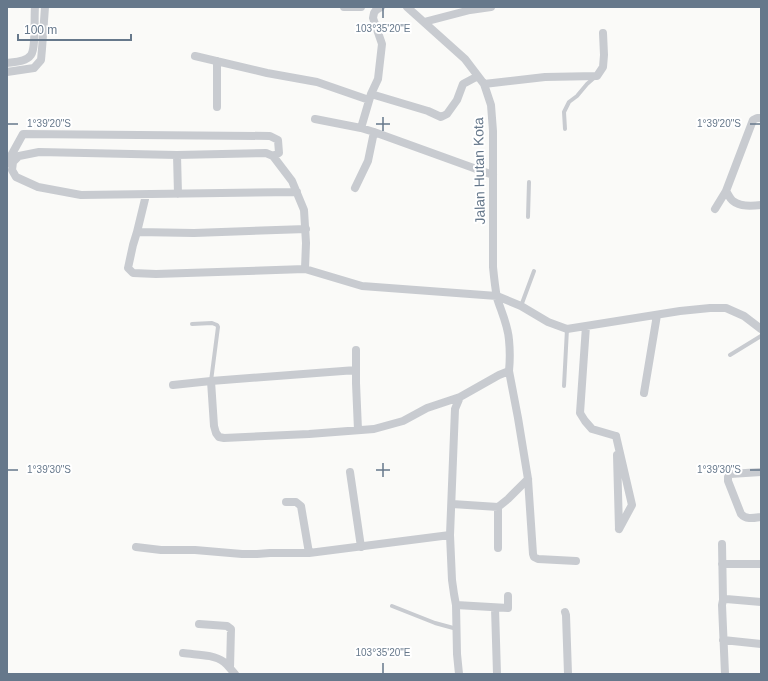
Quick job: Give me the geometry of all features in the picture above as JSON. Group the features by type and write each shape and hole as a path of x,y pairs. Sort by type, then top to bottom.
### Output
{"street":[{"path":"7,64 24,60 31,56 33,48 35,7"},
{"path":"7,72 34,68 41,60 45,7"},
{"path":"344,7 361,7"},
{"path":"361,128 370,97 378,79 382,44 374,18 374,13 377,7"},
{"name":"Jalan Hutan Kota","path":"407,7 465,59 484,84 490,106 493,130 494,282 509,339 509,371 528,479 532,554 534,557 543,560 576,560"},
{"path":"424,22 476,8 491,7"},
{"path":"484,84 545,77 597,76 603,67 603,33"},
{"path":"31,56 41,60"},
{"path":"195,56 267,73 317,82 428,111 441,117 448,114 457,100 463,84 478,76"},
{"path":"217,61 217,107"},
{"path":"714,209 726,191 753,120 761,118"},
{"path":"315,119 374,132 493,174"},
{"path":"355,188 368,161 374,132"},
{"path":"7,163 23,134 270,136 278,140 279,153 273,156"},
{"path":"297,192 81,195 38,187 16,177 12,170 13,162 19,156 39,152 177,155 266,153 273,156 292,181 297,192 304,210 306,229 305,269"},
{"path":"177,155 178,194"},
{"path":"726,191 732,201 739,205 761,205"},
{"path":"146,195 128,268 132,273 156,274 305,269 362,286 497,296 521,306 548,322 567,329 680,311 710,308 726,308 744,316 761,329"},
{"path":"137,232 194,233 306,229"},
{"path":"644,393 657,315"},
{"path":"586,326 580,413 592,429 616,436"},
{"path":"356,350 358,430"},
{"path":"173,384 356,370"},
{"path":"211,381 214,426 219,437 224,438 374,429 403,421 427,408 460,397 509,371"},
{"path":"459,674 456,605 452,580 450,535 455,409 460,397"},
{"path":"616,436 632,505 619,530 617,467 616,436"},
{"path":"350,472 361,547"},
{"path":"761,472 730,474 728,481 743,517 761,517"},
{"path":"452,504 498,506 508,499 528,479"},
{"path":"286,502 296,502 301,506 309,553"},
{"path":"498,506 498,548"},
{"path":"136,547 161,550 195,550 242,554 270,552 309,553 450,535"},
{"path":"722,544 722,605 725,674"},
{"path":"722,564 761,564"},
{"path":"456,605 508,608 508,596"},
{"path":"722,600 726,598 761,602"},
{"path":"495,608 496,674"},
{"path":"565,612 568,674"},
{"path":"198,624 227,626 230,629 232,671"},
{"path":"723,640 761,644"},
{"path":"183,654 216,658 224,662 232,671"}],"lane":[{"path":"564,129 564,112 569,102 597,76"},
{"path":"528,217 529,182"},
{"path":"521,306 534,272"},
{"path":"192,324 212,323 218,327 211,381"},
{"path":"564,386 567,329"},
{"path":"730,355 761,336"},
{"path":"392,606 435,623 457,629"}]}
